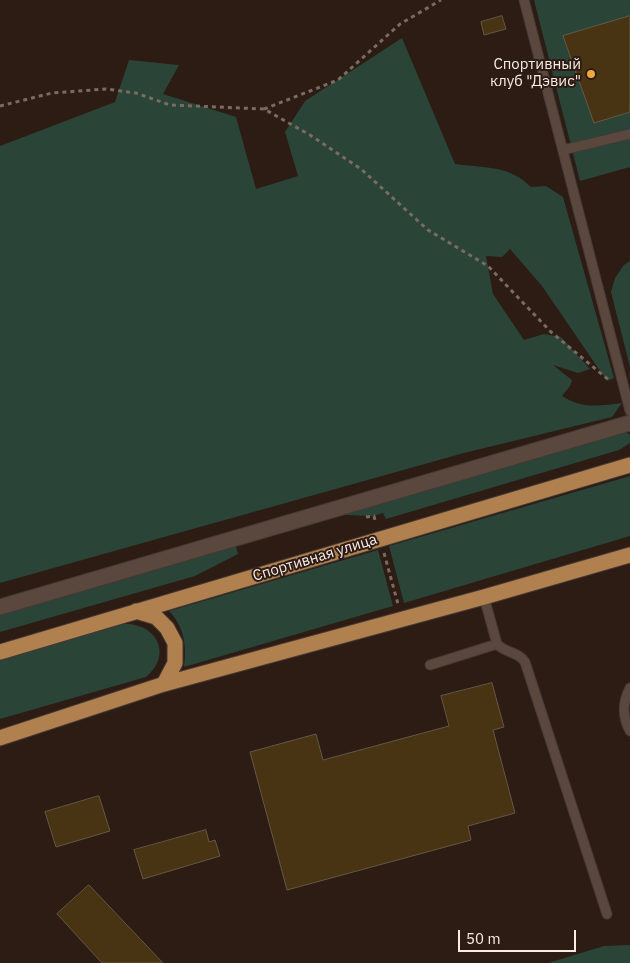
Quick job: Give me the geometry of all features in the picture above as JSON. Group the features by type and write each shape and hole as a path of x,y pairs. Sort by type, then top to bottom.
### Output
{"main road":[{"name":"Спортивная улица","path":"0,652 630,464"},
{"path":"0,738 164,684 484,597 630,555"},
{"path":"136,611 156,618 167,628 175,643 175,663 164,684"}],"street":[{"path":"0,607 630,423"}],"lane":[{"path":"524,0 630,411"},
{"path":"563,150 630,134"},
{"path":"484,597 497,644 501,649 522,657 525,662 607,914"},
{"path":"430,665 497,644"},
{"path":"630,688 623,707 625,721 630,731"}],"path":[{"path":"0,106 52,93 106,89 136,93 170,105 264,109 338,80 400,24 441,0"},
{"path":"264,109 310,135 361,169 428,230 488,266 551,332 626,394"},
{"path":"383,548 398,604"}],"green space":[{"name":"Спортивный клуб \"Дэвис\"","path":"534,0 630,0 630,167 580,181"},
{"path":"402,38 455,164 505,171 523,180 531,187 546,186 563,197 614,378 607,381 542,286 510,249 502,257 486,256 493,294 524,340 544,334 561,337 590,369 578,373 553,365 572,380 562,396 577,403 591,406 622,403 612,417 464,453 0,583 0,146 115,102 129,60 179,65 163,94 236,117 256,189 298,176 285,132 305,101"},
{"path":"630,261 630,367 611,292 615,278 624,265"},
{"path":"626,432 630,435 630,443 619,450 386,519 383,513 372,516 345,515 343,511"},
{"path":"630,476 630,536 404,603 389,546"},
{"path":"235,543 238,554 195,576 0,632 0,611"},
{"path":"378,550 393,606 184,667 185,644 178,623 169,611"},
{"path":"124,624 136,625 145,629 158,642 160,650 159,659 146,677 0,719 0,659"},
{"path":"630,945 630,963 548,963 604,946"}],"building":[{"path":"502,16 506,29 484,35 481,22"},
{"path":"630,16 630,112 594,123 563,36"},
{"path":"492,683 504,727 493,730 515,813 468,826 471,840 287,890 250,752 316,734 323,760 449,726 441,696"},
{"path":"99,796 110,831 56,847 45,812"},
{"path":"206,830 209,842 215,840 220,856 143,879 134,850"},
{"path":"89,885 163,963 102,963 57,914"}],"place":[{"name":"Спортивный клуб \"Дэвис\"","path":"591,74"}]}
